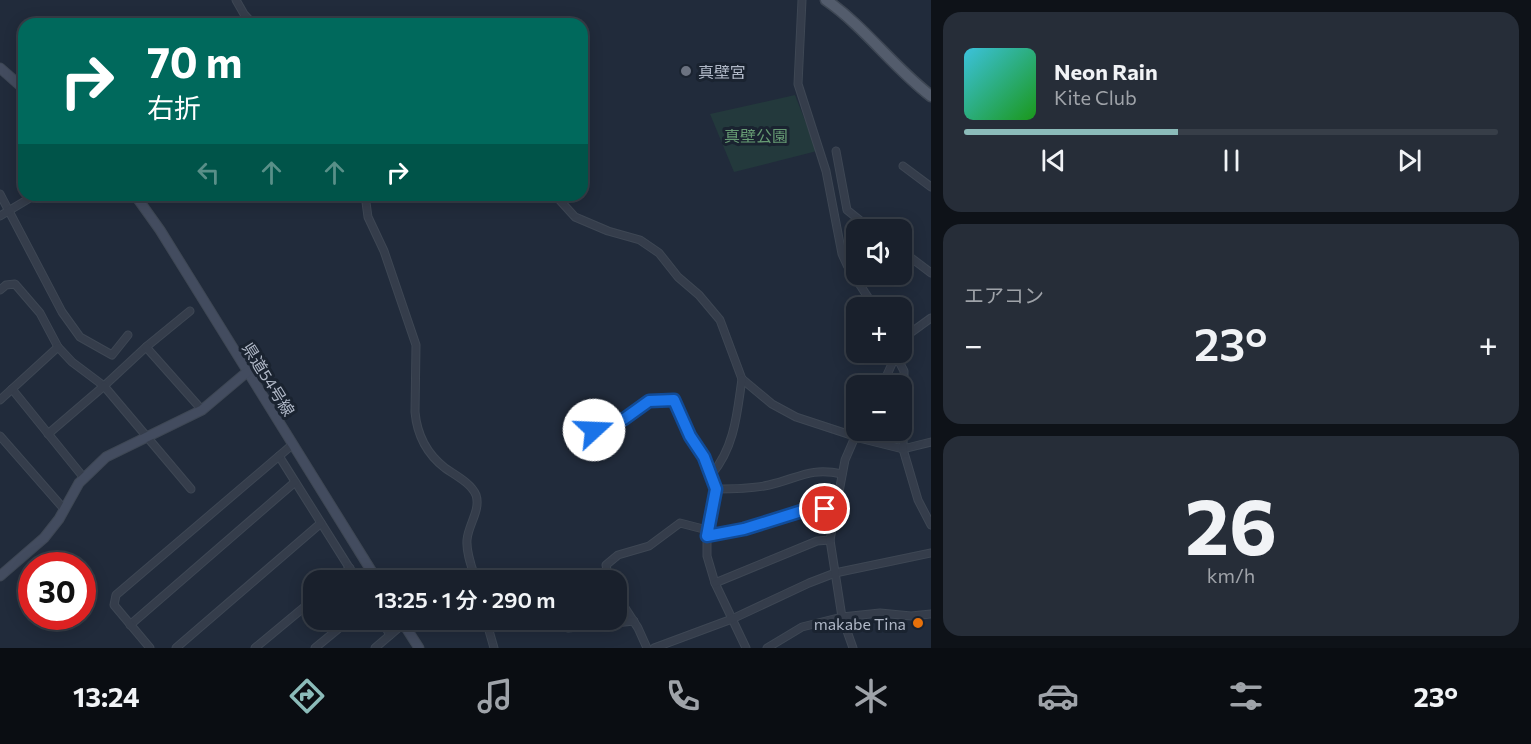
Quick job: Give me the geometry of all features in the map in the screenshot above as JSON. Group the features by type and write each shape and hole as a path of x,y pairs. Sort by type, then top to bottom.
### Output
{"main road":[{"path":"826,0 847,15 931,96"},
{"path":"0,68 18,84"},
{"name":"県道54号線","path":"139,201 370,570"},
{"path":"0,576 44,538 79,483 106,457 202,410 247,372"},
{"path":"407,630 419,648"}],"street":[{"path":"236,0 248,18"},
{"path":"802,0 798,84 826,171 842,254 868,297"},
{"path":"836,151 847,210 858,219"},
{"path":"903,166 931,187"},
{"path":"0,194 62,312 80,337 112,355 128,335"},
{"path":"0,216 24,201"},
{"path":"366,201 368,217 384,251 416,345 415,412 423,442 438,461 474,491 477,501 467,539 473,570"},
{"path":"560,201 575,217 608,231 639,240 659,253 678,278 699,295 720,320 742,379 734,431 728,448 712,474"},
{"path":"835,211 847,210"},
{"path":"912,259 931,273"},
{"path":"0,290 6,285 15,284 40,313 58,347 72,362 104,386 191,489"},
{"path":"48,434 190,311"},
{"path":"912,332 931,318"},
{"path":"0,400 58,347"},
{"path":"146,347 202,410"},
{"path":"900,363 904,371 903,449 918,500 931,525"},
{"path":"742,379 772,404 796,417 846,430"},
{"path":"12,389 84,478"},
{"path":"594,430 602,425 624,419 649,401 674,400 690,436 712,474 716,489 707,533 706,556 715,583 746,648"},
{"path":"0,436 64,509"},
{"path":"853,441 842,474 830,540 842,617 853,648"},
{"path":"880,441 903,449 931,442"},
{"path":"150,648 114,605 116,595 292,445"},
{"path":"279,456 350,568 348,570"},
{"path":"716,489 766,486 816,471 826,470 842,474"},
{"path":"130,625 295,482"},
{"path":"607,570 606,565 618,555 649,546 680,524 707,533 744,529 805,510 835,508"},
{"path":"176,648 321,523"},
{"path":"715,583 817,541 830,540"},
{"path":"654,648 732,619 808,583 836,573 931,553"},
{"path":"255,648 303,608"},
{"path":"627,610 647,648"},
{"path":"768,648 802,627 842,617 880,613 911,616 931,614"},
{"path":"627,622 634,621"},
{"path":"315,648 337,630"},
{"path":"387,630 390,635"},
{"path":"375,648 395,630"},
{"path":"489,630 494,648"}],"green space":[{"name":"真壁公園","path":"795,95 817,151 734,172 710,114"}],"place":[{"name":"真壁宮","path":"686,71"},
{"name":"makabe Tina","path":"918,623"}],"route":[{"path":"594,430 630,416 649,401 674,400 690,436 704,457 716,489 707,536 744,529 805,510 825,509"}]}
